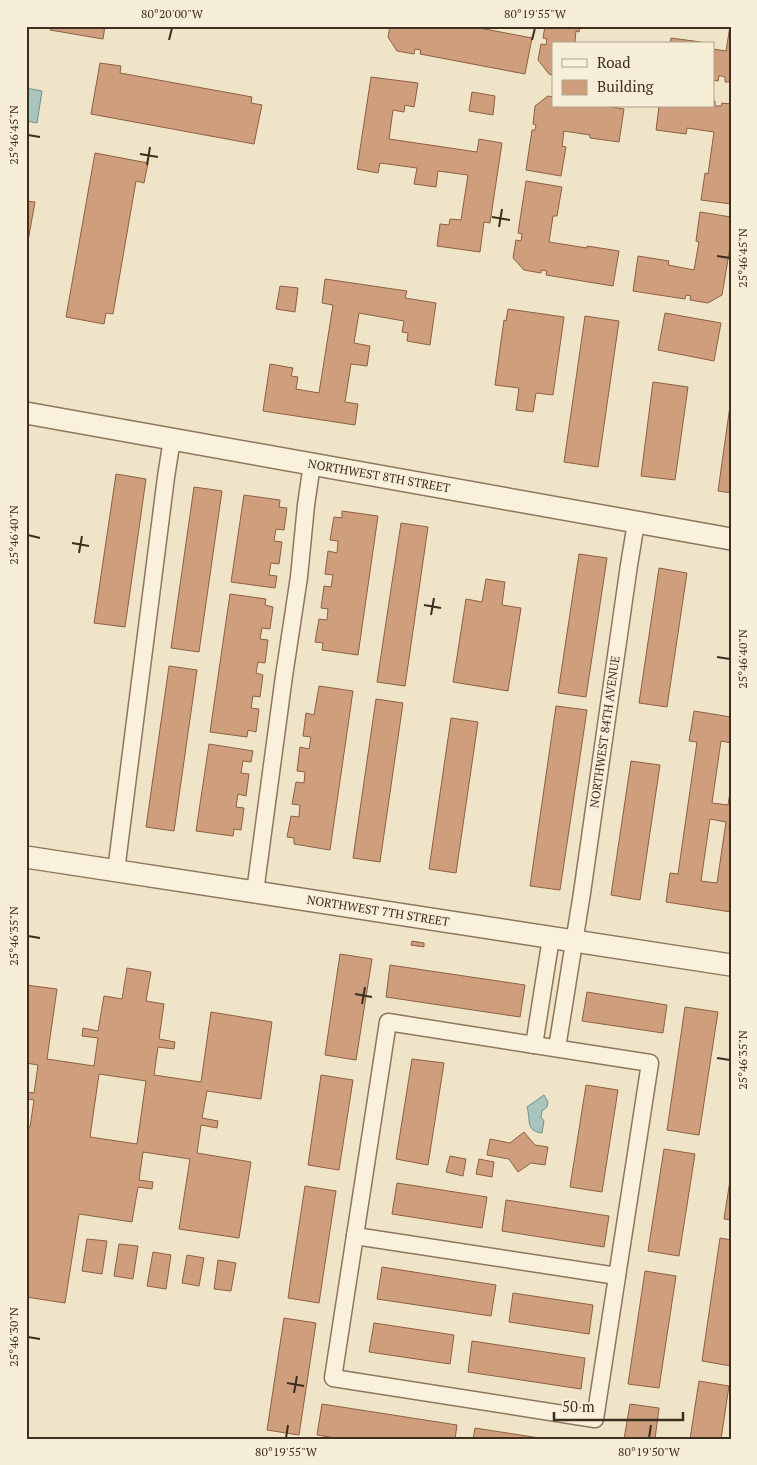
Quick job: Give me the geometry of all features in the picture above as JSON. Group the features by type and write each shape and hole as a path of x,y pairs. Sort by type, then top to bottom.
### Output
{"street":[{"name":"NORTHWEST 8TH STREET","path":"26,413 731,539"},
{"path":"116,871 172,439"},
{"path":"255,892 284,676 300,577 306,505 312,464"},
{"name":"NORTHWEST 84TH AVENUE","path":"558,1048 636,522"},
{"name":"NORTHWEST 7TH STREET","path":"26,857 731,965"},
{"path":"534,1045 551,938"},
{"path":"388,1022 534,1045 650,1062 595,1418 333,1378 388,1022"},
{"path":"355,1236 617,1276"}],"water":[{"path":"26,88 42,91 37,123 26,121"},
{"path":"544,1095 548,1102 547,1107 542,1111 541,1117 544,1121 542,1133 533,1130 531,1127 527,1107"}],"building":[{"path":"51,26 105,26 103,39 50,30"},
{"path":"390,26 469,26 532,38 525,74 420,54 421,50 415,49 414,54 397,51 388,37"},
{"path":"545,26 580,26 579,32 576,31 575,42 552,42 552,75 549,74 538,60 541,44 546,45 547,39 543,38"},
{"path":"731,26 731,82 725,82 725,77 722,76 719,76 718,81 714,80 714,49 726,51"},
{"path":"671,38 701,42 670,42"},
{"path":"100,63 121,66 120,73 252,97 251,103 262,105 254,144 91,114"},
{"path":"371,77 418,83 414,107 405,105 404,112 393,110 389,139 477,152 479,139 502,143 490,223 484,222 480,252 437,246 440,224 449,225 450,219 461,220 468,175 438,171 436,187 414,184 417,168 380,163 378,173 357,169"},
{"path":"472,92 495,96 493,115 469,111"},
{"path":"548,96 552,97 552,108 624,109 619,142 590,138 590,135 564,131 562,146 566,147 561,176 526,170 532,130 535,130 536,125 533,124 535,106"},
{"path":"714,101 715,106 721,106 722,103 731,104 731,204 701,200 705,173 708,174 714,132 687,128 686,134 656,130 659,108 714,108"},
{"path":"95,153 148,163 144,183 136,181 113,314 106,313 104,324 66,317"},
{"path":"526,181 562,187 557,216 553,216 549,242 619,251 613,286 546,275 547,271 541,270 541,273 524,270 513,258 516,240 521,241 522,234 518,233"},
{"path":"26,201 35,202 26,252"},
{"path":"700,212 731,217 731,242 722,295 708,303 690,300 691,296 686,295 685,299 633,291 638,256 669,261 668,265 694,270 699,242 696,241"},
{"path":"325,279 407,291 405,298 436,303 430,345 407,341 408,333 402,332 404,321 359,313 354,343 370,346 367,366 351,364 345,402 358,404 355,425 263,411 270,364 293,368 291,376 298,377 296,389 319,393 333,305 322,303"},
{"path":"280,286 298,288 295,312 276,309"},
{"path":"508,309 564,317 553,395 536,393 533,412 516,410 519,388 495,385 504,320 506,321"},
{"path":"665,313 721,323 714,361 658,350"},
{"path":"585,316 619,321 598,467 564,462"},
{"path":"653,382 688,387 675,480 641,476"},
{"path":"731,399 731,493 718,491"},
{"path":"116,474 146,479 125,627 94,623"},
{"path":"194,487 222,491 199,652 171,648"},
{"path":"244,495 280,500 279,507 287,508 284,530 276,529 274,541 282,542 279,564 271,563 269,575 277,576 275,588 231,582"},
{"path":"342,511 378,516 358,655 322,650 323,643 315,642 319,619 327,620 328,609 321,608 324,586 331,587 333,575 325,574 328,551 337,553 338,541 330,540 334,517 342,518"},
{"path":"401,523 428,527 405,686 377,682"},
{"path":"579,554 607,558 586,697 558,693"},
{"path":"659,568 687,573 667,707 639,703"},
{"path":"486,579 505,582 502,605 521,608 508,691 453,682 466,599 482,602"},
{"path":"230,594 266,599 265,605 273,607 270,629 262,628 260,639 268,640 265,663 258,662 256,673 263,675 260,697 253,696 251,708 259,709 256,732 248,730 247,737 210,732"},
{"path":"169,666 197,670 174,831 146,827"},
{"path":"319,686 353,691 330,850 294,844 294,838 287,837 291,816 299,817 300,805 292,804 296,782 304,783 305,772 297,771 300,747 309,749 311,737 303,736 306,713 314,715"},
{"path":"376,699 403,703 380,862 353,858"},
{"path":"556,706 587,710 560,890 530,886"},
{"path":"694,711 731,717 731,743 721,741 712,803 728,805 731,785 729,828 731,828 731,912 666,902 670,873 678,874 697,742 689,741","holes":["710,819 726,822 717,883 701,881"]},
{"path":"451,718 478,722 456,873 429,869"},
{"path":"209,744 253,751 251,762 243,761 241,773 249,774 246,796 238,794 236,807 244,808 241,830 234,829 233,836 196,831"},
{"path":"631,761 660,765 640,900 611,895"},
{"path":"412,941 424,943 424,947 411,945"},
{"path":"340,954 372,959 356,1060 325,1055"},
{"path":"390,965 525,985 520,1017 386,997"},
{"path":"127,968 151,972 146,1001 164,1004 159,1039 175,1042 174,1049 158,1047 154,1075 201,1082 211,1012 272,1022 261,1099 207,1091 202,1118 218,1121 217,1128 201,1125 197,1153 251,1162 239,1238 179,1229 190,1159 143,1152 139,1180 153,1182 152,1189 138,1187 132,1222 79,1214 65,1303 26,1297 26,1127 30,1127 34,1100 26,1099 26,1092 34,1093 38,1065 26,1063 26,985 57,989 47,1059 94,1066 98,1038 82,1036 83,1028 98,1031 104,996 122,999","holes":["99,1074 146,1081 137,1144 90,1137"]},
{"path":"587,992 667,1005 663,1033 582,1021"},
{"path":"685,1007 718,1012 699,1135 667,1130"},
{"path":"412,1059 444,1063 428,1165 396,1159"},
{"path":"321,1075 353,1080 339,1170 308,1165"},
{"path":"586,1085 618,1090 602,1192 570,1187"},
{"path":"524,1132 535,1145 548,1147 545,1165 531,1163 518,1172 509,1159 487,1155 490,1139 510,1143"},
{"path":"664,1149 695,1154 679,1256 648,1251"},
{"path":"450,1156 466,1159 463,1176 446,1172"},
{"path":"479,1159 494,1162 492,1177 476,1174"},
{"path":"731,1174 731,1220 724,1219"},
{"path":"397,1183 487,1197 482,1228 392,1214"},
{"path":"305,1186 336,1191 319,1303 288,1298"},
{"path":"506,1200 609,1216 604,1247 502,1231"},
{"path":"720,1238 731,1240 731,1366 702,1361"},
{"path":"87,1239 107,1241 102,1274 82,1271"},
{"path":"119,1244 138,1246 133,1279 114,1276"},
{"path":"153,1252 171,1255 166,1289 147,1286"},
{"path":"187,1255 204,1258 199,1286 182,1283"},
{"path":"218,1260 236,1263 231,1291 214,1289"},
{"path":"382,1267 496,1285 491,1316 377,1299"},
{"path":"645,1271 676,1276 659,1388 628,1384"},
{"path":"513,1293 593,1305 589,1334 509,1322"},
{"path":"284,1318 316,1323 299,1435 267,1430"},
{"path":"374,1323 454,1335 450,1364 369,1352"},
{"path":"472,1341 585,1358 581,1389 468,1372"},
{"path":"699,1381 729,1386 721,1439 690,1439"},
{"path":"322,1404 457,1425 455,1439 342,1439 317,1435"},
{"path":"630,1404 659,1408 655,1439 624,1439"},
{"path":"475,1428 546,1439 473,1439"}]}
